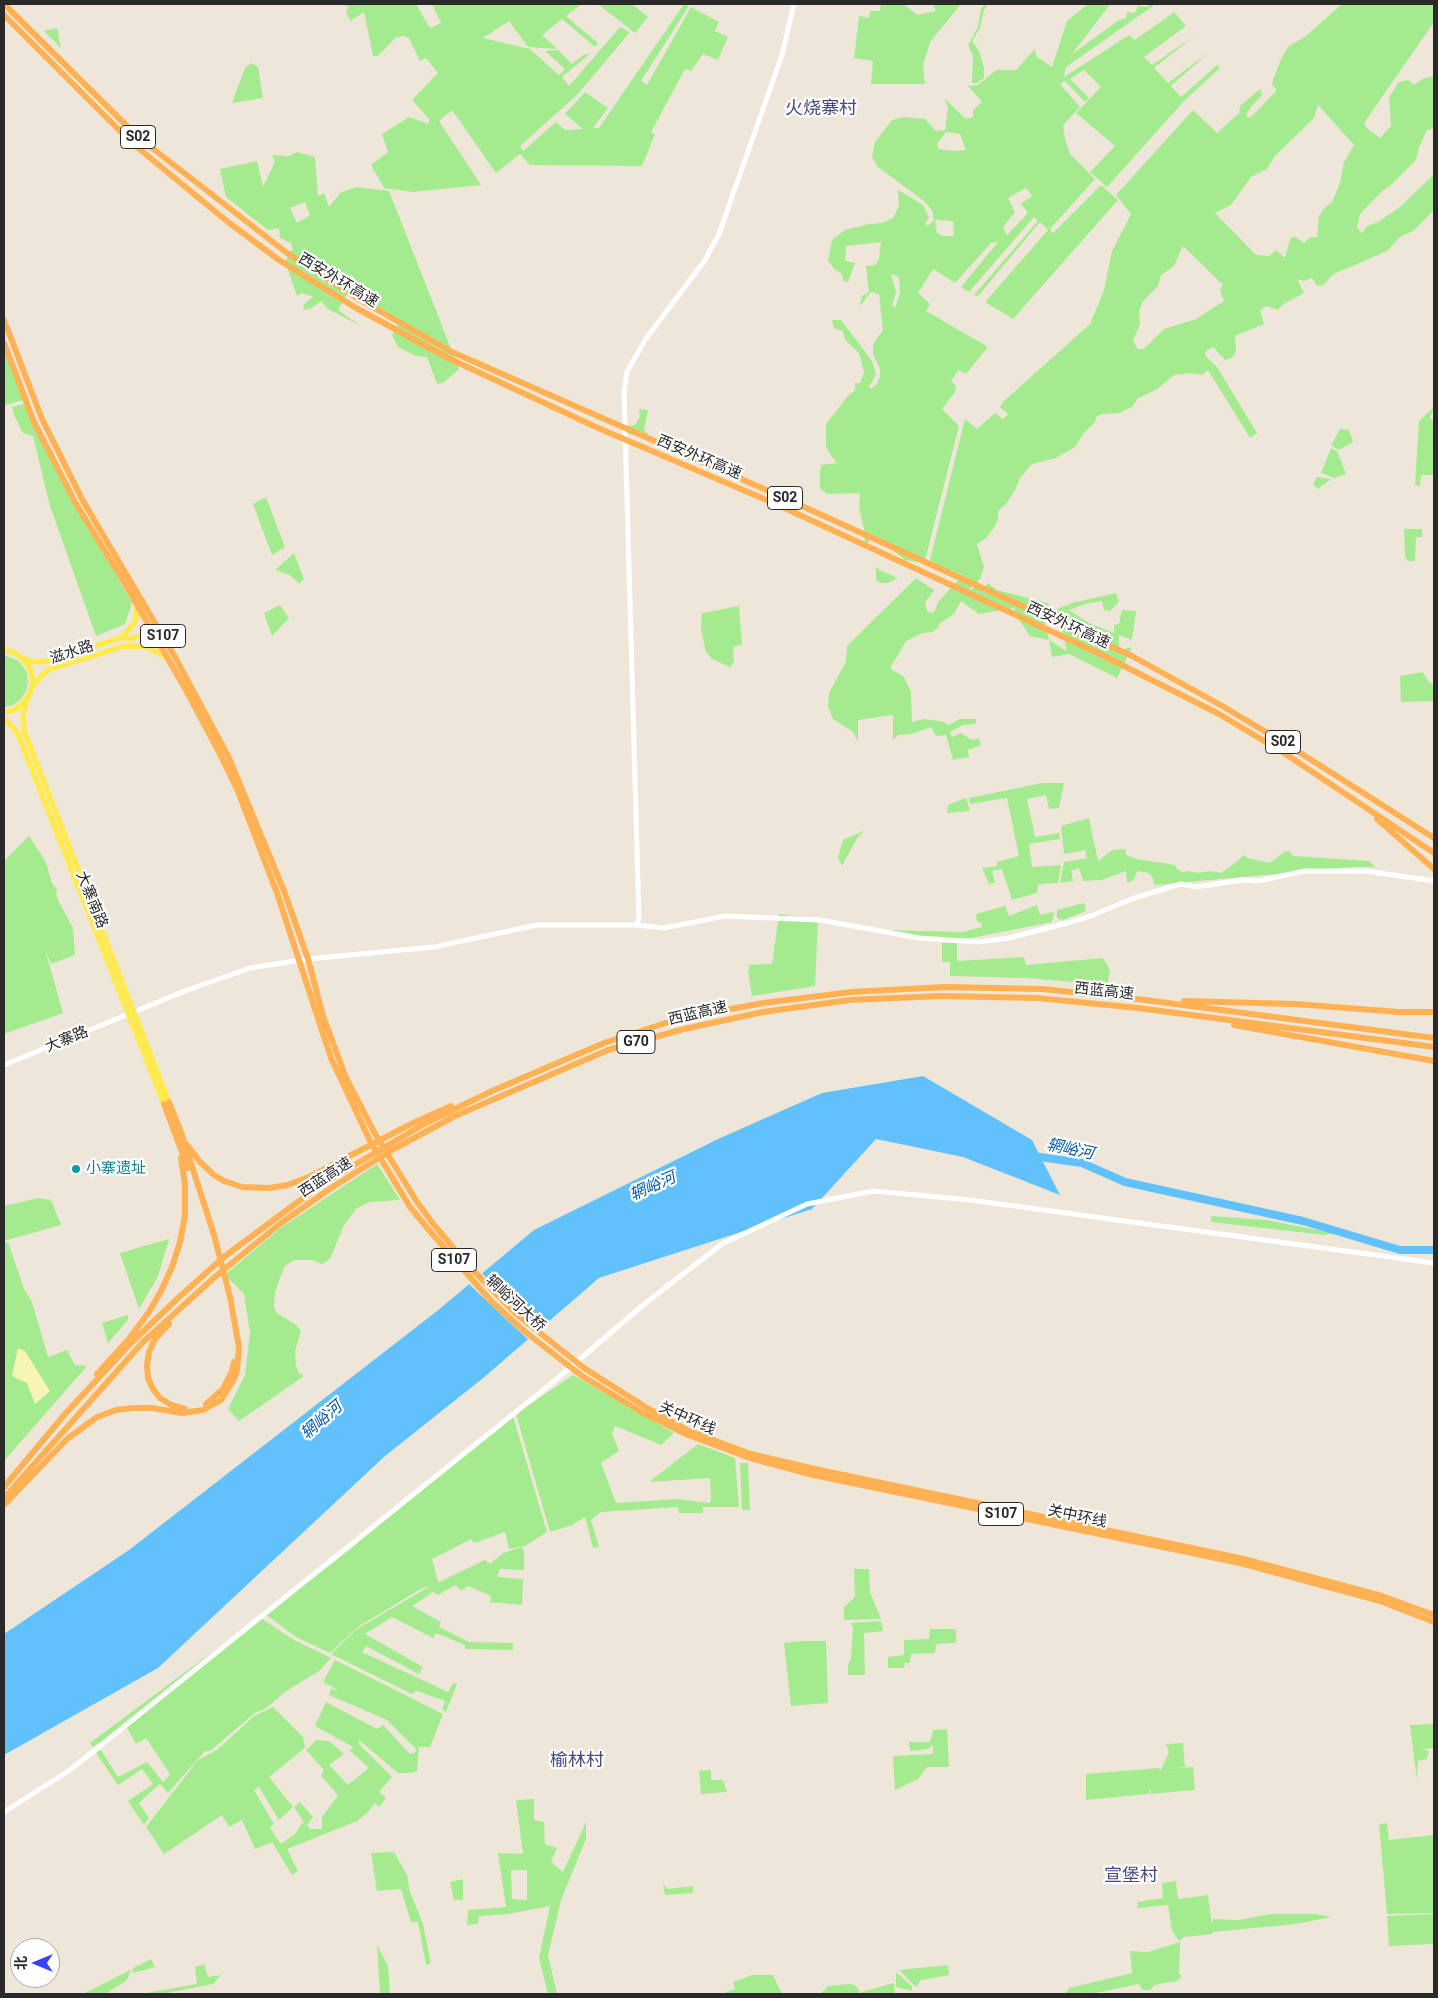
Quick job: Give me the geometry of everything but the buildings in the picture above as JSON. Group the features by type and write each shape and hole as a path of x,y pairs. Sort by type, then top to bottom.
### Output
{"highway":[{"name":"西安外环高速","path":"4,4 138,137 287,253 360,300 452,352 969,581 1128,654 1249,722 1432,837"},
{"name":"西安外环高速","path":"4,16 132,143 228,222 279,260 356,308 448,358 598,428 778,505 1124,666 1219,714 1425,845 1434,853"},
{"name":"S107","path":"4,320 46,427 83,501 159,629 230,758 284,891 308,959"},
{"name":"S107","path":"4,343 34,422 76,504 204,721 237,789 277,893 299,960"},
{"path":"1364,807 1434,869"},
{"name":"辋峪河大桥","path":"308,959 336,1054 365,1116 417,1202 467,1264 515,1313 582,1371"},
{"name":"辋峪河大桥","path":"299,960 331,1058 359,1120 406,1200 442,1248 506,1314 546,1349 582,1371"},
{"name":"西蓝高速","path":"4,1487 65,1414 130,1344 178,1298 226,1256 322,1184 389,1143 492,1091 595,1046 678,1019 763,1003 851,992 944,987 1043,989 1145,1000 1434,1038"},
{"name":"西蓝高速","path":"4,1498 144,1342 201,1290 281,1223 331,1188 390,1151 455,1116 608,1050 684,1029 764,1012 850,1000 940,996 1037,998 1138,1008 1434,1048"},
{"path":"1145,1000 1295,1004 1399,1012 1434,1012"},
{"path":"1138,1008 1434,1061"},
{"path":"167,1103 182,1135 198,1161 214,1175 224,1181 242,1186 269,1188 288,1185 311,1176 411,1124 458,1103 492,1091"},
{"path":"167,1103 212,1237"},
{"path":"65,1414 78,1395 128,1340 145,1317 162,1291 172,1267 183,1228 186,1198 183,1169 175,1130"},
{"path":"4,1505 67,1439 96,1417 116,1410 133,1408 152,1408 182,1413 194,1412 208,1408 221,1400 233,1381 238,1358 238,1341 229,1298 182,1135"},
{"path":"201,1290 155,1339 148,1358 147,1371 150,1384 156,1394 171,1405 190,1409 206,1405 218,1395 227,1383 234,1362 235,1351 229,1298"},
{"name":"关中环线","path":"582,1371 689,1431 751,1454 815,1470 1244,1559 1382,1596 1434,1616"},
{"name":"关中环线","path":"582,1371 643,1413 688,1435 750,1458 813,1475 1240,1564 1380,1601 1434,1622"}],"main road":[{"path":"130,639 122,637 135,622 136,603"},
{"path":"124,646 130,639 159,629"},
{"name":"滋水路","path":"4,650 34,662 51,661 122,637"},
{"path":"124,646 148,647 168,658"},
{"name":"滋水路","path":"32,687 40,677 52,668 124,646"},
{"path":"22,658 29,666 32,676 32,687"},
{"name":"大寨南路","path":"32,687 23,714 24,731 167,1103"},
{"path":"4,712 12,711 28,697"},
{"name":"大寨南路","path":"4,719 12,725 18,734 132,1014"}],"street":[{"path":"636,925 638,919 624,392 627,372 645,340 705,260 719,234 782,55 794,4"},
{"name":"大寨路","path":"4,1065 185,991 250,968 299,960 434,947 537,925 636,925 664,928 725,916 820,920 919,938 979,942 1009,938 1091,916 1134,898 1181,884 1196,887 1242,880 1258,881 1304,871 1366,871 1434,881"},
{"path":"4,1812 70,1770 722,1244 808,1204 874,1191 980,1202 1434,1263"}],"green space":[{"path":"342,4 416,4 430,28 441,23 432,4 582,4 566,16 598,43 595,47 562,19 542,35 557,49 528,47 509,21 483,38 530,49 559,75 565,69 545,51 558,50 572,64 583,55 591,53 562,77 569,86 620,27 630,32 578,94 520,146 523,151 556,122 565,130 583,129 565,114 585,92 608,108 593,128 599,128 684,4 689,6 641,81 647,85 691,7 719,22 715,31 728,37 718,60 703,54 691,71 685,69 651,132 655,134 642,166 530,165 520,154 496,173 452,110 439,121 481,185 413,192 384,188 371,165 388,152 382,134 409,117 429,124 429,119 412,100 438,73 426,58 420,61 409,38 404,36 395,38 378,56 373,56 364,12 350,21 346,10 349,7"},
{"path":"598,4 632,4 648,17 635,33"},
{"path":"881,4 903,4 918,15 936,11 933,4 961,4 930,42 923,65 925,84 871,84 873,61 854,58 859,16 869,18 870,11 880,11"},
{"path":"987,4 980,28 972,41 979,51 984,68 984,78 977,83 972,83 973,56 968,45 978,27 981,9"},
{"path":"1088,4 1107,4 1109,6 1072,54 1119,20 1126,18 1127,12 1135,13 1138,6 1148,7 1149,4 1156,4 1066,67 1064,77 1129,35 1135,40 1174,12 1186,26 1144,57 1152,65 1194,36 1154,68 1168,83 1208,53 1171,86 1181,97 1217,65 1220,68 1185,100 1107,187 1090,172 1115,146 1076,113 1101,87 1084,70 1070,79 1089,98 1085,102 1065,81 1060,84 1080,107 1063,125 1070,154 1095,179 1050,229 1053,233 1101,185 1118,200 1013,319 985,302 1048,230 1040,222 978,296 974,295 1038,221 1034,217 969,292 961,287 998,242 991,243 955,283 933,269 918,293 930,304 926,311 988,347 966,374 958,370 951,382 956,385 955,392 942,409 959,426 925,560 917,562 905,560 887,543 873,536 865,546 864,529 859,508 860,493 827,494 820,488 821,465 837,463 826,446 826,424 847,397 855,390 855,383 860,383 864,372 859,353 845,340 843,331 834,328 832,320 841,320 872,361 876,374 869,387 871,389 877,384 880,377 880,369 873,354 873,348 874,343 883,330 879,294 871,292 860,306 862,296 869,292 866,266 875,265 879,259 881,242 846,246 845,261 855,263 848,282 843,281 842,274 834,269 828,260 832,240 845,230 882,223 893,218 899,206 898,190 923,205 929,217 925,224 928,226 934,220 932,210 924,201 878,167 872,157 875,142 892,120 904,117 925,119 936,131 945,130 948,108 945,99 966,119 973,117 973,110 982,102 968,86 978,85 996,70 1016,70 1035,49 1036,56 1052,67 1067,21","holes":["946,132 960,134 966,150 939,149 937,144","1026,188 1032,196 1021,204 1028,213 1007,235 1003,227 1015,212 1008,198","935,220 953,221 954,236 942,236 937,233","891,274 899,277 900,293 895,308 892,306 896,292"]},
{"path":"1342,4 1434,4 1434,22 1364,123 1367,128 1380,138 1391,126 1389,97 1399,82 1408,80 1414,85 1422,79 1434,76 1434,128 1427,130 1419,147 1416,160 1360,214 1357,228 1362,233 1367,226 1378,222 1400,207 1434,174 1434,210 1413,231 1400,237 1387,251 1334,274 1323,285 1317,286 1312,278 1304,281 1297,279 1304,293 1282,305 1278,310 1267,306 1260,310 1264,324 1235,336 1236,351 1233,357 1225,360 1213,347 1206,351 1205,355 1217,367 1257,433 1250,438 1208,370 1202,375 1190,373 1174,375 1156,390 1138,398 1133,406 1120,413 1097,416 1095,422 1084,433 1075,447 1056,458 1032,464 1020,478 1006,504 998,511 998,520 993,529 986,538 977,544 984,567 980,579 967,592 974,588 985,587 988,583 997,590 1047,603 1054,610 1047,612 1044,620 1049,640 1030,636 1014,616 1015,608 979,614 961,601 954,614 940,623 938,628 906,641 890,668 904,677 911,692 912,722 924,719 944,722 949,725 960,719 976,719 976,724 963,725 950,732 952,737 961,733 972,740 979,738 981,745 968,750 969,757 953,760 946,735 936,736 931,727 912,734 898,735 893,740 893,715 858,720 858,742 853,732 833,719 828,706 829,693 846,662 847,646 916,578 934,590 937,587 925,602 927,611 932,613 938,602 963,575 950,570 946,572 930,560 965,419 977,429 995,413 1003,419 1008,414 1000,407 1004,401 1090,324 1104,290 1112,251 1131,214 1116,195 1193,110 1217,133 1239,113 1240,106 1260,89 1262,95 1246,115 1250,118 1277,90 1272,85 1273,80 1288,47 1306,36","holes":["1318,105 1354,145 1344,162 1340,183 1332,202 1324,208 1319,216 1317,237 1311,237 1304,243 1294,236 1290,239 1285,258 1276,250 1269,256 1256,255 1215,213 1231,205 1251,177 1267,169 1275,156 1314,118","1183,246 1223,285 1220,290 1224,301 1196,319 1164,329 1144,349 1138,349 1133,341 1140,324 1139,311 1143,301 1158,286 1161,275 1174,266"]},
{"path":"57,28 61,48 44,31"},
{"path":"251,63 258,67 263,98 232,103 245,68"},
{"path":"297,152 315,157 318,196 324,193 329,207 340,193 356,187 389,191 459,369 443,383 437,384 427,357 416,356 398,347 392,335 400,321 371,304 351,274 350,277 365,301 348,292 338,310 361,326 328,309 321,301 312,308 305,310 303,305 313,297 302,293 297,296 285,261 293,249 291,243 280,238 279,228 268,230 226,197 220,169 257,161 263,187 275,162 272,155 289,156","holes":["305,202 310,215 297,223 290,208"]},
{"path":"4,345 25,400 4,405"},
{"path":"27,403 62,479 132,603 125,624 96,636 50,506 33,436 23,433 14,415 12,407"},
{"path":"1434,407 1430,418 1434,422 1434,475 1421,475 1420,486 1415,485 1419,421"},
{"path":"639,409 648,410 644,430 648,434 625,434 625,424 631,426 636,424 640,416"},
{"path":"1340,429 1349,430 1353,442 1339,450 1331,445"},
{"path":"1331,448 1337,451 1346,474 1335,478 1321,473"},
{"path":"1317,477 1331,479 1318,489 1313,484"},
{"path":"266,497 285,547 272,555 253,504"},
{"path":"1404,529 1422,529 1422,537 1416,537 1415,561 1408,561 1405,557"},
{"path":"294,553 304,579 299,584 290,575 275,570"},
{"path":"876,567 898,578 888,583 881,583 876,580"},
{"path":"1116,593 1119,602 1110,611 1104,610 1102,601 1088,603 1069,610 1089,623 1114,633 1114,625 1119,624 1122,610 1136,611 1132,640 1119,635 1119,650 1132,647 1117,678 1069,654 1052,657 1049,640 1067,651 1057,609 1072,603"},
{"path":"280,605 289,618 272,636 264,613"},
{"path":"739,606 742,645 733,647 734,661 730,667 712,659 706,652 701,629 702,613"},
{"path":"4,655 17,660 23,666 27,673 28,682 26,691 21,699 13,705 5,707"},
{"path":"1423,672 1427,680 1434,686 1434,701 1401,702 1400,676"},
{"path":"1042,783 1064,783 1059,808 1049,809 1046,795 1027,799 1035,837 1059,833 1060,839 1029,844 1032,867 1061,865 1058,883 1038,884 1037,893 1012,900 1002,869 992,871 995,883 989,884 982,868 997,866 997,862 1019,856 1007,798 970,804 969,798"},
{"path":"966,798 970,811 947,813 948,805"},
{"path":"1089,818 1098,861 1112,850 1125,849 1126,855 1136,859 1175,865 1177,869 1183,872 1198,873 1210,871 1221,873 1244,855 1248,858 1270,863 1284,852 1289,851 1293,856 1369,861 1375,867 1354,867 1154,885 1153,878 1149,873 1137,871 1134,880 1127,883 1126,871 1102,880 1083,881 1079,868 1071,871 1073,881 1060,883 1064,862 1087,858 1085,850 1064,854 1061,826"},
{"path":"864,831 856,840 842,866 838,858 843,840"},
{"path":"29,836 46,862 52,884 57,889 58,900 73,928 75,955 51,964 45,949 63,1013 4,1034 4,861"},
{"path":"1084,903 1086,911 1063,920 1057,918 1057,910"},
{"path":"1037,905 1040,915 1054,912 1052,922 971,938 928,938 889,930 962,932 982,927 981,923 977,922 976,914 1005,906 1009,916"},
{"path":"779,914 818,920 815,986 752,996 748,972 750,966 744,965 772,964"},
{"path":"942,943 957,943 957,961 1024,957 1026,965 1103,958 1110,970 1107,985 1026,978 950,976 950,962 942,962"},
{"path":"377,1164 400,1200 370,1202 357,1208 344,1225 331,1257 322,1264 312,1260 294,1260 284,1267 275,1292 274,1307 277,1313 296,1325 301,1331 295,1351 296,1366 299,1373 304,1376 239,1421 228,1409 245,1375 250,1333 244,1294 225,1275 279,1229"},
{"path":"39,1198 51,1200 61,1225 4,1241 4,1206"},
{"path":"1211,1216 1266,1220 1333,1233 1324,1235 1211,1222"},
{"path":"169,1239 158,1276 139,1309 120,1253"},
{"path":"8,1242 24,1289 32,1302 48,1357 67,1350 75,1365 87,1366 4,1461 4,1243"},
{"path":"128,1315 128,1320 108,1343 102,1323"},
{"path":"573,1375 674,1433 661,1445 615,1426 612,1434 619,1451 601,1463 616,1503 678,1499 710,1503 710,1478 649,1482 698,1444 735,1458 739,1507 703,1507 703,1513 679,1513 678,1507 601,1512 591,1520 599,1547 593,1548 585,1517 572,1525 550,1532 516,1414"},
{"path":"513,1416 547,1532 525,1546 509,1549 505,1532 474,1543 471,1539 432,1559 437,1583 485,1560 490,1564 503,1553 522,1547 524,1551 524,1570 500,1569 497,1577 523,1579 522,1605 490,1602 491,1596 468,1586 461,1591 456,1585 438,1595 433,1592 412,1606 441,1622 439,1627 469,1642 513,1643 513,1650 465,1649 465,1645 436,1633 433,1638 392,1617 365,1634 423,1667 419,1674 366,1646 362,1652 448,1692 453,1683 457,1684 446,1712 442,1710 445,1701 417,1691 412,1694 331,1654 357,1629 432,1585 419,1590 358,1627 330,1653 296,1637 264,1613 334,1562"},
{"path":"740,1463 748,1463 750,1510 742,1510"},
{"path":"854,1569 869,1569 870,1592 881,1619 844,1620 844,1607 855,1597"},
{"path":"259,1617 294,1640 331,1658 319,1671 285,1692 265,1709 256,1712 210,1751 205,1751 168,1793 160,1784 143,1799 139,1803 149,1818 144,1825 128,1801 153,1784 142,1769 118,1785 96,1753 101,1750 118,1777 147,1762 163,1782 170,1774 146,1738 136,1744 126,1726 93,1747 90,1743"},
{"path":"881,1621 883,1631 864,1633 865,1675 848,1675 853,1627 850,1623"},
{"path":"930,1629 956,1629 956,1643 936,1644 935,1653 911,1654 910,1663 905,1663 904,1668 888,1668 888,1657 904,1655 904,1640 929,1639"},
{"path":"826,1641 828,1703 791,1706 784,1643"},
{"path":"335,1660 443,1714 430,1747 419,1747 417,1771 398,1773 359,1740 359,1744 392,1777 379,1792 386,1798 379,1807 375,1803 357,1821 287,1849 298,1871 292,1875 272,1842 255,1849 242,1820 229,1827 222,1815 164,1854 146,1827 198,1760 217,1750 254,1716 273,1707 303,1737 305,1748 269,1777 293,1807 279,1820 259,1787 254,1790 274,1824 270,1828 281,1844 296,1833 302,1823 305,1824 294,1807 300,1802 313,1817 307,1825 310,1829 322,1829 322,1817 338,1795 321,1776 324,1770 306,1750 316,1740 329,1741 344,1754 329,1765 348,1785 369,1768 350,1751 353,1747 315,1726 326,1702 377,1729 383,1725 410,1754 417,1750 387,1720 329,1695 331,1689 338,1690 323,1682"},
{"path":"1433,1724 1433,1748 1422,1749 1429,1751 1427,1759 1418,1761 1417,1780 1410,1725"},
{"path":"947,1729 949,1767 927,1767 918,1779 895,1790 893,1756 933,1754 933,1745 928,1749 910,1751 909,1742 930,1742 933,1730"},
{"path":"1183,1743 1185,1767 1165,1769 1193,1767 1195,1790 1150,1794 1151,1788 1148,1794 1086,1800 1086,1774 1160,1768 1159,1770 1161,1770 1169,1752 1166,1744"},
{"path":"711,1770 711,1780 723,1780 727,1792 701,1794 699,1771"},
{"path":"534,1799 534,1820 544,1822 545,1844 557,1848 551,1862 563,1872 586,1822 586,1839 561,1900 548,1955 557,1994 548,1994 539,1958 550,1906 508,1914 479,1916 478,1924 467,1925 468,1910 506,1907 498,1853 523,1854 516,1800","holes":["511,1870 527,1870 527,1900 512,1899"]},
{"path":"1387,1823 1389,1840 1434,1835 1434,1913 1387,1914 1379,1824"},
{"path":"394,1852 407,1875 410,1892 423,1924 431,1963 426,1965 418,1922 411,1922 401,1889 377,1891 371,1853"},
{"path":"463,1879 463,1900 454,1900 450,1882"},
{"path":"1176,1881 1178,1899 1208,1895 1212,1925 1213,1919 1239,1920 1271,1914 1315,1914 1332,1917 1296,1924 1213,1932 1212,1934 1184,1937 1179,1941 1172,1930 1168,1905 1138,1908 1137,1902 1163,1898 1162,1883"},
{"path":"663,1884 668,1889 693,1886 693,1893 665,1895"},
{"path":"1434,1914 1434,1944 1389,1946 1387,1916"},
{"path":"1180,1942 1179,1974 1182,1976 1177,1981 1154,1985 1151,1990 1142,1990 1139,1984 1090,1994 1059,1994 1067,1992 1069,1988 1132,1973 1130,1951 1148,1952"},
{"path":"377,1945 388,1966 390,1994 380,1994"},
{"path":"151,1959 155,1967 133,1973 133,1968"},
{"path":"204,1964 208,1977 221,1975 213,1984 161,1994 141,1994 197,1984 195,1967"},
{"path":"948,1965 949,1975 921,1980 916,1987 899,1970"},
{"path":"132,1969 126,1981 105,1994 83,1994"},
{"path":"896,1972 912,1986 912,1991 896,1987"},
{"path":"752,1975 773,1975 782,1994 721,1994 735,1989 733,1982"},
{"path":"894,1983 895,1994 861,1994 861,1992"},
{"path":"855,1985 860,1992 856,1994 821,1994 828,1986"}],"sand":[{"path":"18,1348 25,1351 50,1391 35,1404 27,1383 12,1376"}],"water":[{"path":"923,1076 1032,1140 1060,1195 963,1157 876,1139 812,1209 599,1278 482,1379 385,1456 158,1668 4,1755 4,1634 129,1550 437,1311 534,1230 718,1139 822,1093"}],"pier":[{"path":"480,1271 542,1330 530,1341 467,1282"}],"waterway":[{"name":"辋峪河","path":"1032,1156 1082,1163 1125,1182 1303,1221 1400,1250 1434,1250"}],"place":[{"name":"小寨遗址","path":"76,1169"}],"district":[{"name":"火烧寨村","path":"821,109"},
{"name":"榆林村","path":"577,1761"},
{"name":"宣堡村","path":"1131,1876"}]}
